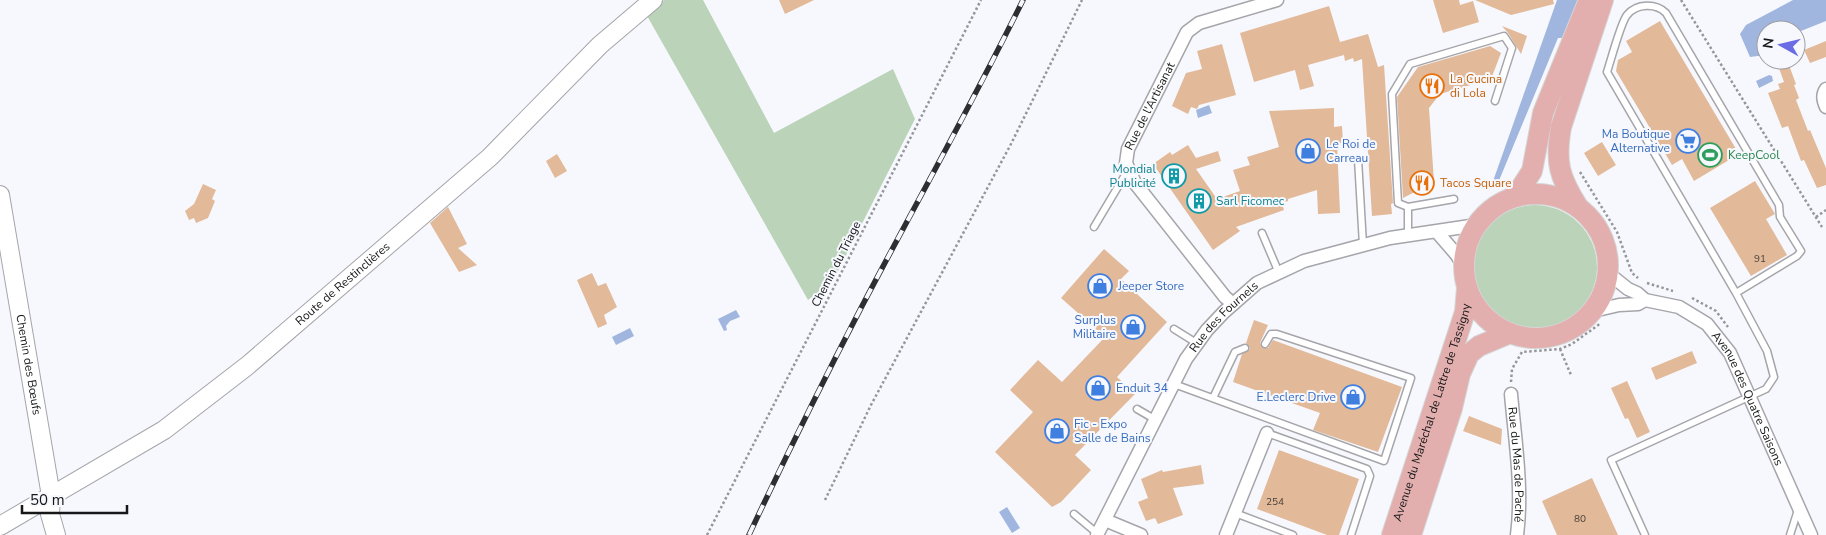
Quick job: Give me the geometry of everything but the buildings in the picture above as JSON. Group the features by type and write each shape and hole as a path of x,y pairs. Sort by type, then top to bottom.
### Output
{"main road":[{"path":"1512,198 1532,171 1542,113 1589,0"},
{"path":"1578,207 1546,194 1512,198 1493,208 1477,225 1468,245 1464,266 1467,288 1480,311 1489,320 1510,333 1540,338 1555,336 1598,317 1608,273 1608,261 1602,236 1592,220 1578,207 1567,190 1561,174 1557,148 1561,127 1603,0"},
{"name":"Avenue du Maréchal de Lattre de Tassigny","path":"1392,535 1465,312 1467,288"},
{"name":"Avenue du Maréchal de Lattre de Tassigny","path":"1411,535 1452,408 1460,374 1469,354 1479,346 1510,333"}],"street":[{"name":"Route de Restinclières","path":"0,526 164,430 247,366 490,157 600,45 653,0"},
{"name":"Rue de l'Artisanat","path":"1232,304 1135,183 1126,163 1128,149 1187,32 1199,23 1277,0"},
{"path":"1826,89 1823,93 1826,107"},
{"name":"Chemin des Bœufs","path":"0,195 5,250 51,496 50,514 56,535"},
{"name":"Rue des Fournels","path":"1097,534 1186,359 1207,330 1232,304 1257,283 1304,261 1363,245 1477,225"},
{"path":"1437,232 1464,266"},
{"name":"Avenue des Quatre Saisons","path":"1608,273 1645,300 1679,306 1707,324 1730,353 1811,535"},
{"name":"Avenue des Quatre Saisons","path":"1598,317 1619,305 1638,304 1645,300"},
{"name":"Rue du Mas de Paché","path":"1511,394 1518,478 1518,522 1516,535"},
{"path":"1226,535 1267,433"},
{"path":"1105,520 1141,535"}],"lane":[{"path":"1645,535 1611,460 1766,389 1774,377 1767,351 1736,293 1607,72 1627,16 1634,9 1648,5 1660,7 1666,13 1779,205 1780,217 1801,251 1797,256 1736,293"},
{"path":"1454,199 1408,207 1398,203 1392,94 1410,64 1504,36 1512,48 1495,101"},
{"path":"1358,159 1363,245"},
{"path":"1094,227 1129,169"},
{"path":"1408,207 1408,236"},
{"path":"1262,233 1279,273"},
{"path":"1174,329 1198,344"},
{"path":"1174,384 1384,461 1411,378 1277,334 1271,334 1266,344"},
{"path":"1213,398 1235,352 1245,348"},
{"path":"1137,409 1156,420"},
{"path":"1267,433 1367,469 1370,476 1351,535"},
{"path":"1790,535 1798,514 1798,506"},
{"path":"1234,513 1292,535"},
{"path":"1074,514 1097,534"}],"path":[{"name":"Chemin du Triage","path":"707,535 981,0"},
{"path":"825,500 871,405 1011,144 1082,0"},
{"path":"1682,0 1822,227"},
{"path":"1577,167 1617,232 1632,273 1643,282 1678,293"},
{"path":"1816,216 1826,210"},
{"path":"1628,289 1632,273"},
{"path":"1687,295 1716,311 1732,332"},
{"path":"1511,394 1512,369 1522,352 1560,349 1572,344 1598,317"},
{"path":"1560,349 1571,375"}],"green space":[{"path":"664,0 703,0 774,133 893,69 915,119 833,281 808,300 646,14"},
{"path":"1535,205 1559,210 1579,223 1592,243 1597,267 1592,291 1579,311 1559,324 1535,329 1511,324 1491,311 1478,291 1473,267 1478,243 1491,223 1511,210"}],"water":[{"path":"1557,0 1578,0 1563,38 1558,38 1498,183 1492,184"},
{"path":"1793,0 1826,0 1826,21 1806,29 1806,20 1756,20 1756,56 1750,57 1740,34 1746,25"},
{"path":"1769,75 1772,76 1773,81 1759,88 1756,81"},
{"path":"1209,105 1212,113 1198,118 1196,110"},
{"path":"736,310 740,317 730,321 726,326 727,330 724,331 718,319"},
{"path":"630,328 634,336 616,345 612,337"},
{"path":"1007,507 1020,528 1012,533 999,512"}],"railway":[{"path":"749,535 846,336 964,116 1023,0"}],"place":[{"name":"La Cucina di Lola","path":"1432,86"},
{"name":"Ma Boutique Alternative","path":"1688,141"},
{"name":"Le Roi de Carreau","path":"1308,151"},
{"name":"KeepCool","path":"1710,155"},
{"name":"Mondial Publicité","path":"1174,176"},
{"name":"Tacos Square","path":"1422,183"},
{"name":"Sarl Ficomec","path":"1199,201"},
{"name":"Jeeper Store","path":"1100,286"},
{"name":"Surplus Militaire","path":"1133,327"},
{"name":"Enduit 34","path":"1098,388"},
{"name":"E.Leclerc Drive","path":"1353,397"},
{"name":"Fic - Expo Salle de Bains","path":"1057,431"}]}
